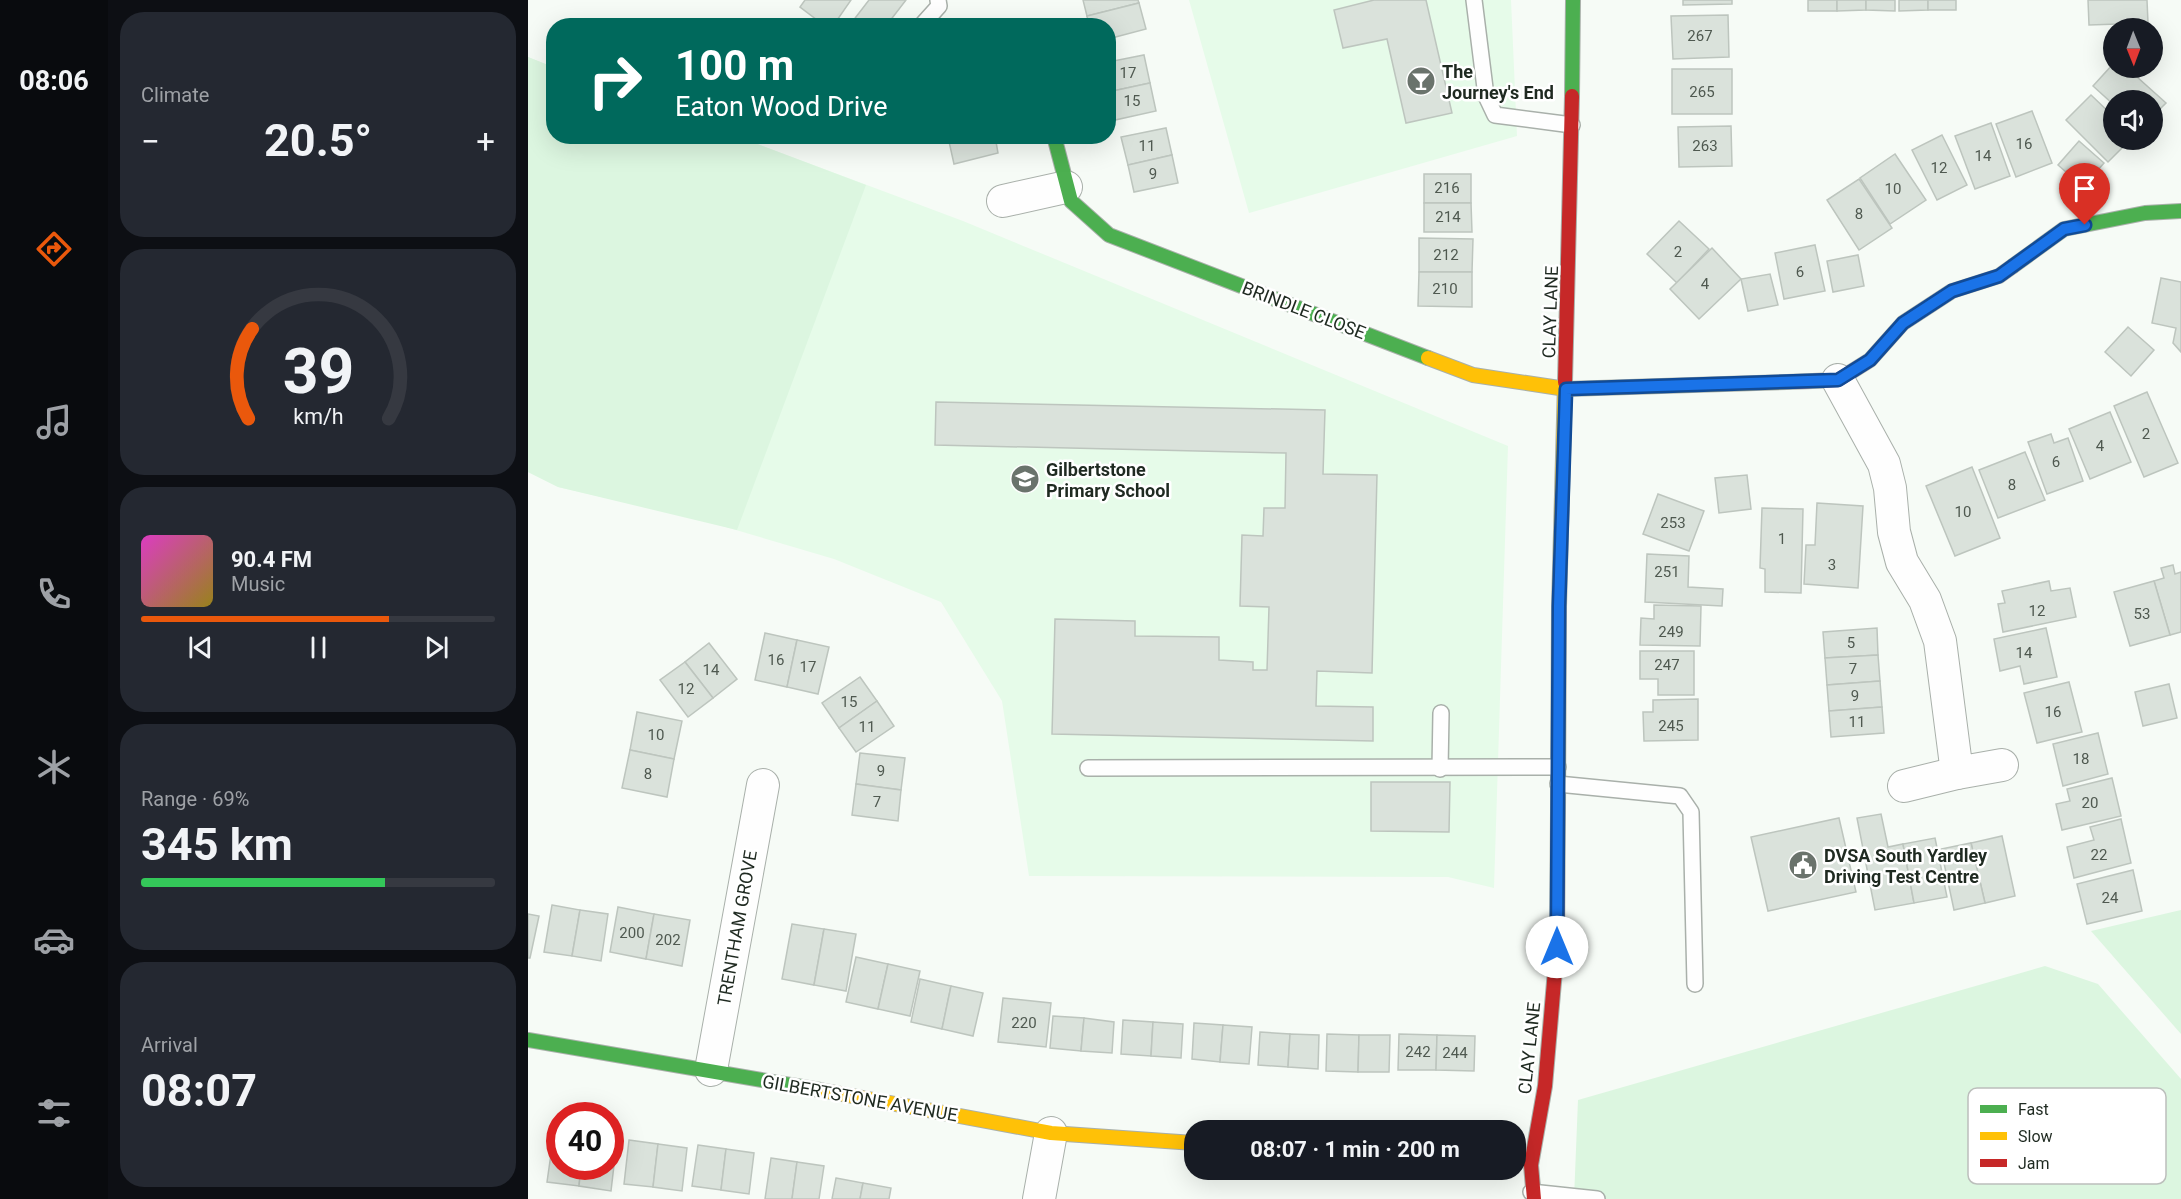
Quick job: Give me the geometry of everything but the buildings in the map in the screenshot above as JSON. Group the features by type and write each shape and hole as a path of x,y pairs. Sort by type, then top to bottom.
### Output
{"street":[{"name":"CLAY LANE","path":"1528,1180 1545,1086 1557,947 1559,606 1574,0"},
{"name":"BRINDLE CLOSE","path":"1056,144 1071,201 1109,235 1473,375 1566,389 1838,380"},
{"path":"1003,201 1066,187"},
{"path":"1957,773 1940,641 1925,600 1902,562 1894,532 1890,488 1884,464 1838,380 1870,360 1903,323 1952,291 1999,276 2064,229 2145,213 2181,212"},
{"path":"1904,786 2002,765"},
{"name":"TRENTHAM GROVE","path":"711,1070 763,785"},
{"name":"GILBERTSTONE AVENUE","path":"528,1040 711,1070 1051,1133 1184,1142"},
{"path":"1039,1199 1051,1133"}],"lane":[{"path":"928,18 939,6 938,0"},
{"path":"1474,0 1486,96 1495,115 1572,125"},
{"path":"1440,769 1441,713"},
{"path":"1088,768 1558,767"},
{"path":"1558,784 1680,796 1692,812 1695,984"},
{"path":"1528,1180 1597,1199"}],"shaded area":[{"path":"1189,0 1511,0 1517,136 1249,213"},
{"name":"Gilbertstone Primary School","path":"528,57 546,64 546,144 758,144 963,221 1508,446 1494,888 1448,877 1029,876 1002,701 941,602 834,559 702,520 558,487 528,472"},
{"path":"528,57 546,64 546,144 758,144 866,185 737,530 558,487 528,472"},
{"path":"2181,910 2181,1034 2091,931"},
{"path":"2045,966 2098,984 2181,1079 2181,1199 1574,1199 1578,1100"}],"traffic: fast":[{"path":"1572,96 1573,0"},
{"path":"1056,144 1071,201 1109,235 1428,358"},
{"path":"2013,266 2064,229 2145,213 2181,211"},
{"path":"528,1040 820,1090"}],"traffic: slow":[{"path":"1428,358 1473,375 1566,389 1787,382"},
{"path":"1558,811 1559,607 1565,382"},
{"path":"820,1090 1051,1133 1184,1142"}],"traffic: jam":[{"path":"1565,382 1572,96"},
{"path":"1787,382 1838,380 1870,360 1903,323 1952,291 1999,276 2013,266"},
{"path":"1534,1199 1531,1165 1545,1086 1557,947 1558,811"}],"place":[{"name":"The Journey's End","path":"1421,81"},
{"name":"Gilbertstone Primary School","path":"1025,479"},
{"name":"DVSA South Yardley Driving Test Centre","path":"1803,865"}],"route":[{"path":"1557,947 1559,606 1566,389 1838,380 1870,360 1903,323 1952,291 1999,276 2064,229 2085,225"}]}
